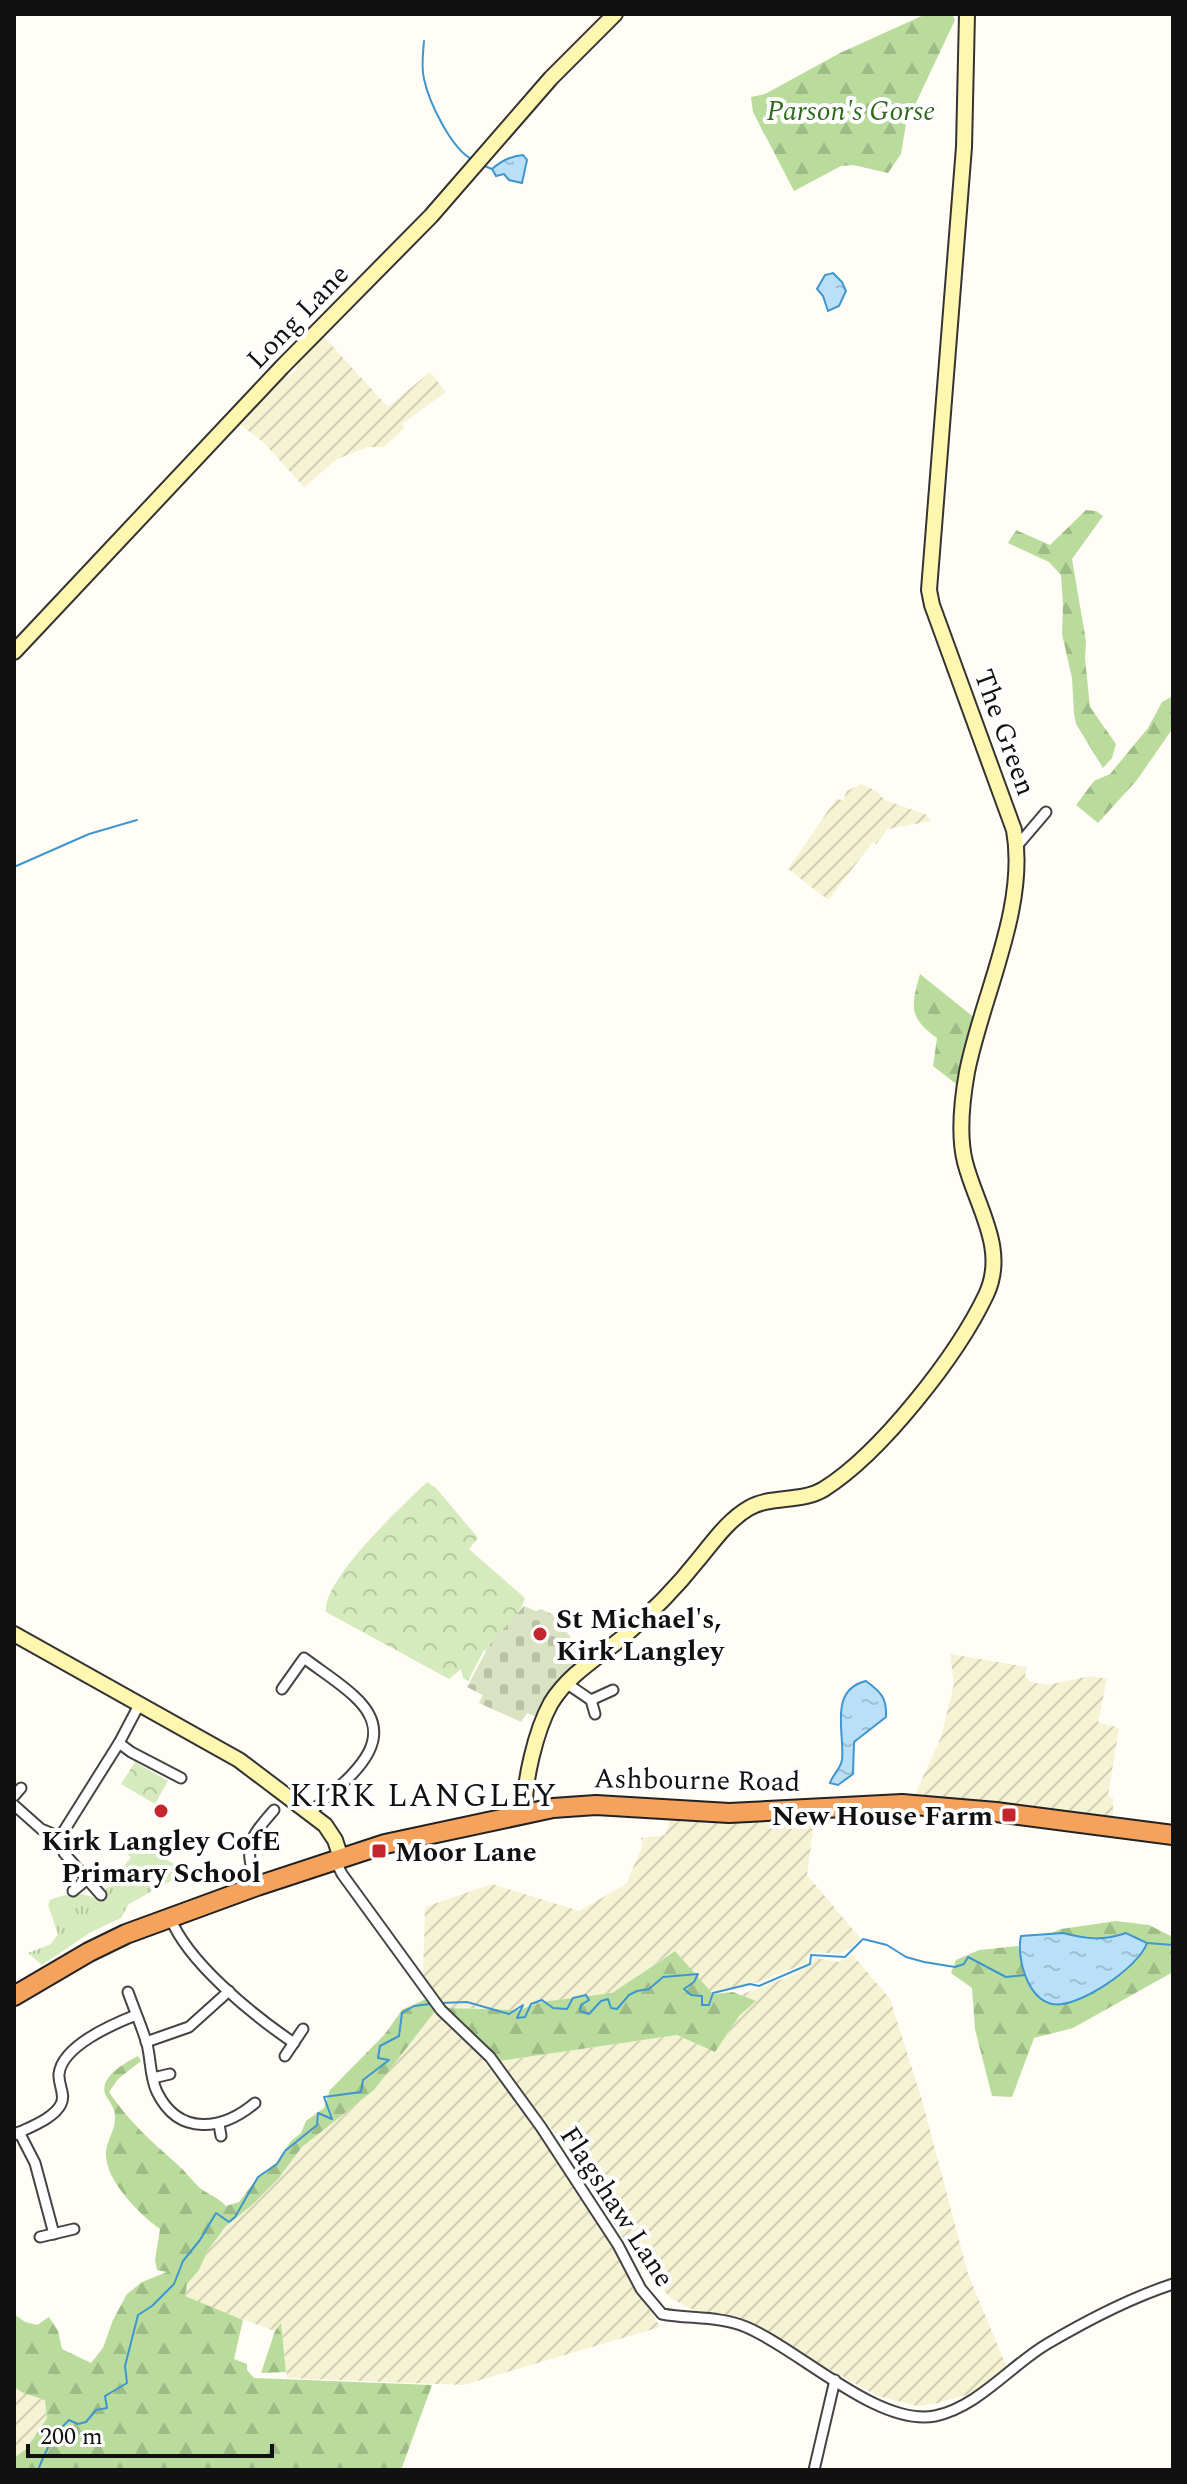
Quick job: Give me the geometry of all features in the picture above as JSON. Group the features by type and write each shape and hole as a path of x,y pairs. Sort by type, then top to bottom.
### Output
{"highway":[{"name":"Ashbourne Road","path":"14,1996 89,1952 170,1917 257,1886 420,1835 572,1806 729,1813 902,1804 996,1812 1173,1835"}],"street":[{"name":"Long Lane","path":"14,652 282,367 431,216 551,78 615,14"},
{"name":"The Green","path":"525,1814 525,1790 542,1724 550,1705 566,1683 639,1623 737,1516 760,1503 809,1496 824,1489 858,1462 939,1370 977,1313 995,1270 993,1241 964,1160 961,1136 967,1072 1013,897 1017,846 929,590 964,147 967,14"},
{"path":"1017,846 1046,812"},
{"path":"14,1634 239,1760 325,1825 335,1840 338,1859"},
{"path":"282,1689 304,1658 355,1697 369,1713 376,1729 368,1754 311,1812"},
{"path":"566,1683 591,1700 595,1714"},
{"path":"591,1700 613,1690"},
{"path":"101,1895 64,1853 60,1837 139,1705"},
{"path":"119,1743 181,1778"},
{"path":"14,1805 41,1829 60,1837"},
{"path":"257,1886 248,1856 250,1845 256,1831 274,1810"},
{"name":"Flagshaw Lane","path":"338,1859 342,1874 441,2010 490,2057 541,2127 618,2245 641,2289 662,2314 742,2325 769,2337 890,2411 910,2417 932,2417 975,2397 1048,2343 1148,2292 1173,2284"},
{"path":"73,1891 86,1880"},
{"path":"170,1917 187,1946 229,1991 255,2016 294,2043"},
{"path":"146,2042 189,2027 229,1991"},
{"path":"128,1992 146,2042 153,2078 162,2100 179,2118 199,2124 219,2124 236,2118 255,2103"},
{"path":"54,2234 35,2163 16,2134 59,2107 63,2097 59,2074 69,2057 101,2029 136,2015"},
{"path":"285,2056 303,2029"},
{"path":"153,2078 170,2074"},
{"path":"219,2124 221,2136"},
{"path":"40,2237 74,2229"},
{"path":"814,2470 835,2380"}],"shaded area":[{"path":"322,335 388,407 430,372 446,392 402,424 405,427 384,447 368,447 337,459 304,487 263,442 237,422 274,383 296,371 298,358"},
{"path":"861,784 876,791 885,800 927,815 931,821 888,829 876,844 873,842 828,900 788,869 836,799 843,800 847,791"},
{"path":"950,1654 1027,1667 1025,1676 1030,1682 1048,1685 1090,1676 1107,1679 1098,1722 1119,1728 1108,1796 1113,1798 1113,1818 915,1795 941,1737 954,1684"},
{"path":"815,1815 807,1875 860,1938 839,1954 814,1952 808,1955 806,1963 756,1983 711,1992 674,1951 612,1993 532,2005 519,2010 446,2008 423,1974 425,1907 492,1884 579,1911 626,1884 642,1847 641,1838 665,1835 671,1818"},
{"path":"853,1955 890,1999 922,2100 968,2274 1007,2368 970,2394 938,2403 918,2406 878,2396 740,2320 694,2310 672,2299 641,2268 573,2157 499,2061 677,2035 715,2052 740,2015 755,2002 740,1995 790,1976 813,1963 815,1958 839,1962"},
{"path":"436,2010 485,2062 548,2147 660,2327 463,2385 287,2378 281,2324 275,2331 214,2309 185,2296 187,2284 225,2227 278,2179 302,2147 374,2090"},
{"path":"14,2387 45,2400 47,2418 26,2449 14,2458"}],"green space":[{"name":"Parson's Gorse","path":"926,14 952,14 955,20 906,124 901,154 888,173 853,165 841,166 794,191 753,112 751,97 765,94 840,53"},
{"path":"1086,510 1103,516 1072,559 1086,641 1090,707 1116,744 1112,758 1103,768 1076,724 1072,678 1062,634 1061,575 1049,562 1008,543 1016,530 1050,545"},
{"path":"1173,696 1173,728 1137,780 1098,823 1076,805 1094,781 1110,774 1148,728 1162,702"},
{"path":"920,974 976,1019 960,1087 933,1066 937,1038 921,1024 914,1010"},
{"path":"427,1482 436,1488 478,1538 469,1549 525,1598 513,1618 484,1650 468,1681 463,1678 461,1669 449,1679 326,1612 328,1598 350,1563"},
{"path":"524,1606 552,1614 578,1646 585,1640 594,1650 561,1679 539,1718 527,1713 521,1722 479,1703 483,1695 467,1687 492,1640"},
{"path":"135,1762 168,1781 155,1804 121,1784"},
{"path":"134,1841 181,1868 174,1879 129,1904 121,1918 91,1932 42,1965 28,1953 51,1944 58,1934 48,1905 50,1900 75,1894 98,1900 131,1857 127,1854"},
{"path":"1116,1921 1149,1925 1173,1937 1173,1972 1073,2028 1034,2038 1012,2097 992,2096 975,2029 972,1988 951,1973 956,1960 979,1950 1018,1946 1024,1975 1074,2001 1117,1976 1126,1933 1106,1937 1043,1936 1061,1929"},
{"path":"675,1951 713,1994 733,1992 756,2001 740,2015 715,2052 677,2035 499,2061 446,2008 519,2010 542,2002 612,1993"},
{"path":"426,1999 436,2010 374,2090 302,2147 278,2179 225,2227 187,2284 185,2296 243,2320 234,2359 247,2364 247,2370 254,2378 432,2385 401,2470 14,2470 14,2458 26,2449 47,2418 45,2400 14,2387 14,2314 25,2322 37,2325 49,2317 58,2331 62,2349 91,2363 103,2348 127,2294 142,2282 167,2272 157,2270 155,2260 160,2229 126,2196 108,2165 106,2150 115,2115 104,2089 109,2077 138,2056 141,2061 118,2079 109,2092 150,2140 200,2188 226,2206 239,2202 258,2177 276,2163 291,2141 301,2133 306,2121 324,2108 330,2090 385,2034 402,2010"},
{"path":"281,2323 286,2372 261,2373 275,2331"}],"water":[{"path":"523,155 527,160 522,183 509,180 504,174 496,176 492,169 507,159"},
{"path":"833,273 846,291 839,306 828,311 817,289 825,275"},
{"path":"866,1681 882,1696 886,1717 854,1742 853,1774 838,1785 830,1783 842,1760 842,1703 854,1686"},
{"path":"1063,1933 1094,1938 1126,1933 1147,1943 1132,1963 1106,1984 1077,2000 1052,2004 1036,1994 1025,1976 1020,1955 1021,1936"}],"waterway":[{"path":"424,41 423,74 431,100 449,136 473,160"},
{"path":"482,165 492,169"},
{"path":"14,867 89,834 137,820"},
{"path":"440,2003 467,2002 509,2014 523,2005 517,2018 525,2017 531,2004 542,2000 553,2008 567,2009 573,1998 586,1995 589,2000 581,2005 580,2011 589,2014 601,2001 608,1999 611,2008 617,2009 629,1995 649,1989 663,1977 698,1974 694,1982 684,1989 691,1995 702,1996 702,2005 709,2005 713,1993 750,1984 759,1986 810,1964 811,1955 845,1957 863,1939 887,1945 906,1957 924,1962 955,1967 964,1964 968,1957 1006,1977 1025,1975"},
{"path":"1147,1943 1173,1945"},
{"path":"38,2470 50,2443 69,2420 78,2424 86,2422 96,2410 107,2408 105,2396 127,2383 125,2366 138,2315 174,2284 183,2261 216,2213 229,2222 235,2217 258,2177 277,2164 285,2151 317,2125 318,2113 332,2119 324,2097 361,2092 363,2080 389,2060 378,2058 380,2046 399,2036 402,2013 414,2006 430,2004"}],"place":[{"name":"St Michael's, Kirk Langley","path":"540,1634"},
{"name":"Kirk Langley CofE Primary School","path":"161,1811"},
{"name":"New House Farm","path":"1009,1815"},
{"name":"Moor Lane","path":"379,1851"}],"district":[{"name":"KIRK LANGLEY","path":"424,1795"}]}
